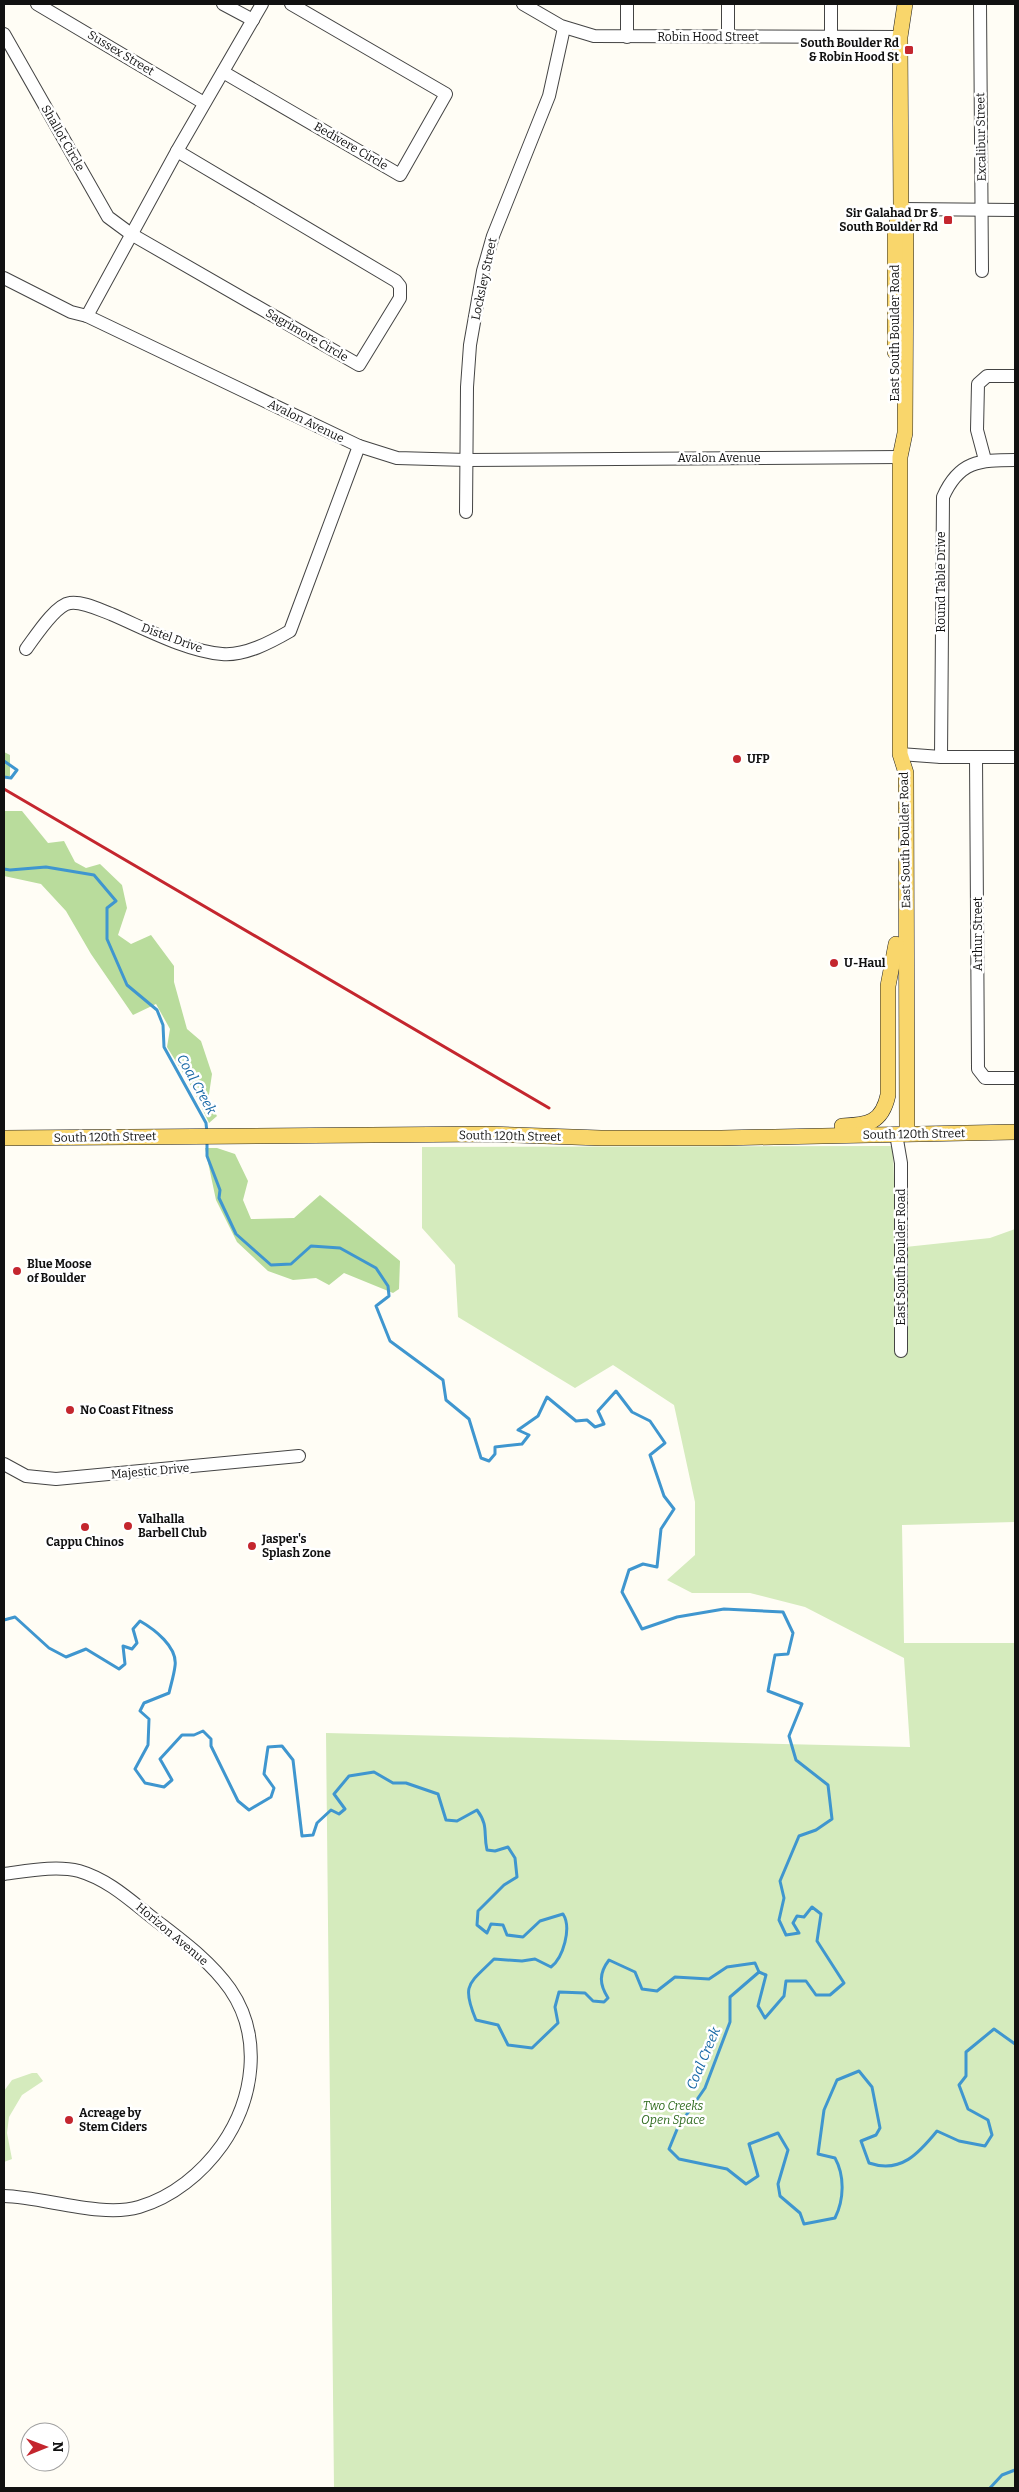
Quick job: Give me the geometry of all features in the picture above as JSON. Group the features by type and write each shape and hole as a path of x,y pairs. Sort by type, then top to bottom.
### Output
{"main road":[{"name":"East South Boulder Road","path":"895,4 895,21 900,37"},
{"name":"East South Boulder Road","path":"902,1134 906,773 900,754 900,458 905,433 906,231 901,209 900,37 905,4"},
{"path":"721,1138 804,1127 858,1125 880,1117 888,1095 888,986 896,944 896,780 900,754"},
{"name":"East South Boulder Road","path":"896,944 902,1134"},
{"name":"South 120th Street","path":"4,1138 488,1134 601,1138 721,1138 1015,1132"}],"street":[{"name":"Sussex Street","path":"37,4 204,103"},
{"path":"224,4 253,20"},
{"path":"87,316 177,151 262,4"},
{"name":"Bedivere Circle","path":"223,72 400,175 446,94 291,4"},
{"name":"Robin Hood Street","path":"523,4 564,28 594,36 900,37"},
{"path":"627,4 627,37"},
{"path":"728,4 728,37"},
{"path":"830,36 831,4"},
{"name":"Excalibur Street","path":"980,4 982,271"},
{"name":"Locksley Street","path":"466,512 468,370 484,271 499,220 549,96 564,28"},
{"name":"Shallot Circle","path":"4,34 108,217 131,234"},
{"name":"Sagrimore Circle","path":"131,234 359,365 400,298 400,286 396,281 177,151"},
{"path":"901,209 1015,210"},
{"name":"Avalon Avenue","path":"4,278 71,312 87,316 359,446 397,458 467,460 900,458"},
{"path":"985,460 977,430 978,384 987,376 1015,376"},
{"name":"Distel Drive","path":"26,649 43,626 63,606 69,603 98,609 198,649 224,654 262,646 290,631 359,446"},
{"name":"Round Table Drive","path":"941,757 943,497 950,482 961,470 985,460 1015,460"},
{"path":"900,754 941,757 1015,757"},
{"name":"Arthur Street","path":"976,757 978,1069 985,1078 1015,1078"},
{"name":"East South Boulder Road","path":"902,1134 902,1351"},
{"name":"Majestic Drive","path":"4,1464 26,1476 56,1479 299,1456"},
{"name":"Horizon Avenue","path":"4,1874 37,1870 78,1871 111,1885 195,1951 215,1971 230,1990 243,2016 251,2054 249,2089 232,2130 203,2169 180,2186 138,2207 114,2210 93,2209 47,2200 4,2196"}],"green space":[{"path":"4,752 10,755 10,776 4,776"},
{"path":"4,811 22,811 48,843 64,841 75,862 86,868 100,864 122,885 127,908 118,935 131,944 151,935 174,966 174,982 187,1029 201,1041 212,1074 208,1101 217,1116 209,1123 193,1089 167,1047 170,1029 156,1004 133,1015 91,954 66,911 41,884 4,876"},
{"name":"Two Creeks Open Space","path":"893,1146 896,1248 990,1238 1015,1229 1015,1522 902,1525 904,1643 1015,1643 1015,2488 334,2488 326,1733 910,1747 904,1658 805,1607 750,1593 692,1593 667,1580 695,1555 695,1502 674,1405 613,1365 575,1388 458,1317 455,1265 422,1228 422,1147"},
{"path":"205,1148 217,1148 235,1154 248,1181 243,1200 251,1219 294,1218 320,1195 400,1261 399,1289 393,1293 344,1273 329,1285 316,1278 293,1280 268,1271 237,1242 216,1200"},
{"path":"37,2073 43,2081 22,2095 9,2117 7,2133 12,2159 4,2162 4,2091 12,2080"}],"waterway":[{"name":"Coal Creek","path":"4,761 17,770 11,778 4,777"},
{"name":"Coal Creek","path":"4,869 46,867 94,875 116,901 107,908 107,939 127,985 157,1010 163,1025 164,1047 206,1123 207,1133"},
{"name":"Coal Creek","path":"207,1142 207,1156 220,1190 219,1198 236,1234 271,1265 291,1264 311,1246 340,1248 376,1268 388,1286 389,1296 376,1306 390,1341 443,1380 446,1400 469,1419 481,1458 489,1461 495,1454 495,1447 522,1444 529,1435 518,1430 538,1416 547,1397 576,1421 587,1420 595,1427 604,1424 598,1411 616,1391 632,1412 650,1421 665,1443 650,1455 664,1496 674,1509 661,1529 657,1567 643,1564 629,1570 622,1592 642,1629 677,1617 724,1609 783,1612 793,1633 788,1654 775,1655 768,1691 802,1704 789,1736 796,1760 828,1785 832,1819 816,1830 799,1836 780,1881 784,1898 779,1920 786,1935 799,1933 793,1923 797,1916 804,1917 812,1907 821,1914 817,1941 844,1983 830,1995 816,1995 806,1981 786,1981 784,1996 765,2018 758,2006 766,1975 759,1972 730,1997 730,2022 705,2088 678,2127 669,2149 679,2159 727,2169 746,2184 758,2176 749,2144 778,2133 788,2150 778,2184 780,2196 800,2213 804,2224 835,2218 842,2196 840,2172 835,2158 818,2154 824,2110 837,2080 859,2071 872,2087 880,2128 876,2135 861,2141 869,2163 891,2166 900,2164 916,2154 937,2131 959,2141 985,2146 992,2135 988,2120 968,2109 959,2085 966,2076 966,2052 994,2029 1015,2044"},
{"path":"4,1620 15,1617 49,1648 66,1657 86,1649 119,1669 125,1664 123,1646 132,1649 137,1643 133,1629 140,1621 164,1639 173,1652 175,1666 169,1693 144,1703 140,1711 149,1719 148,1745 135,1769 145,1783 164,1787 172,1780 160,1759 182,1735 194,1735 203,1731 211,1739 211,1746 238,1801 249,1810 271,1797 274,1788 264,1774 268,1747 282,1746 293,1760 302,1836 313,1835 317,1823 331,1810 339,1814 345,1809 334,1794 349,1776 374,1772 393,1783 406,1783 438,1794 446,1820 457,1821 477,1810 483,1821 487,1850 495,1851 508,1847 515,1858 517,1877 504,1885 478,1911 477,1925 487,1933 491,1924 503,1925 507,1935 523,1937 540,1921 563,1914 567,1927 562,1950 551,1967 535,1959 522,1961 494,1959 470,1985 469,1999 476,2020 498,2025 508,2045 532,2048 558,2023 555,2007 559,1992 585,1993 593,2001 604,2002 608,1998 601,1979 603,1969 609,1960 635,1972 642,1989 657,1991 675,1977 709,1979 727,1967 755,1963 759,1972"},
{"path":"990,2488 1002,2475 1015,2470"}],"railway":[{"path":"4,789 549,1108"}],"place":[{"name":"South Boulder Rd & Robin Hood St","path":"909,50"},
{"name":"Sir Galahad Dr & South Boulder Rd","path":"948,220"},
{"name":"UFP","path":"737,759"},
{"name":"U-Haul","path":"834,963"},
{"name":"Blue Moose of Boulder","path":"17,1271"},
{"name":"No Coast Fitness","path":"70,1410"},
{"name":"Valhalla Barbell Club","path":"128,1526"},
{"name":"Cappu Chinos","path":"85,1527"},
{"name":"Jasper's Splash Zone","path":"252,1546"},
{"name":"Acreage by Stem Ciders","path":"69,2120"}]}
